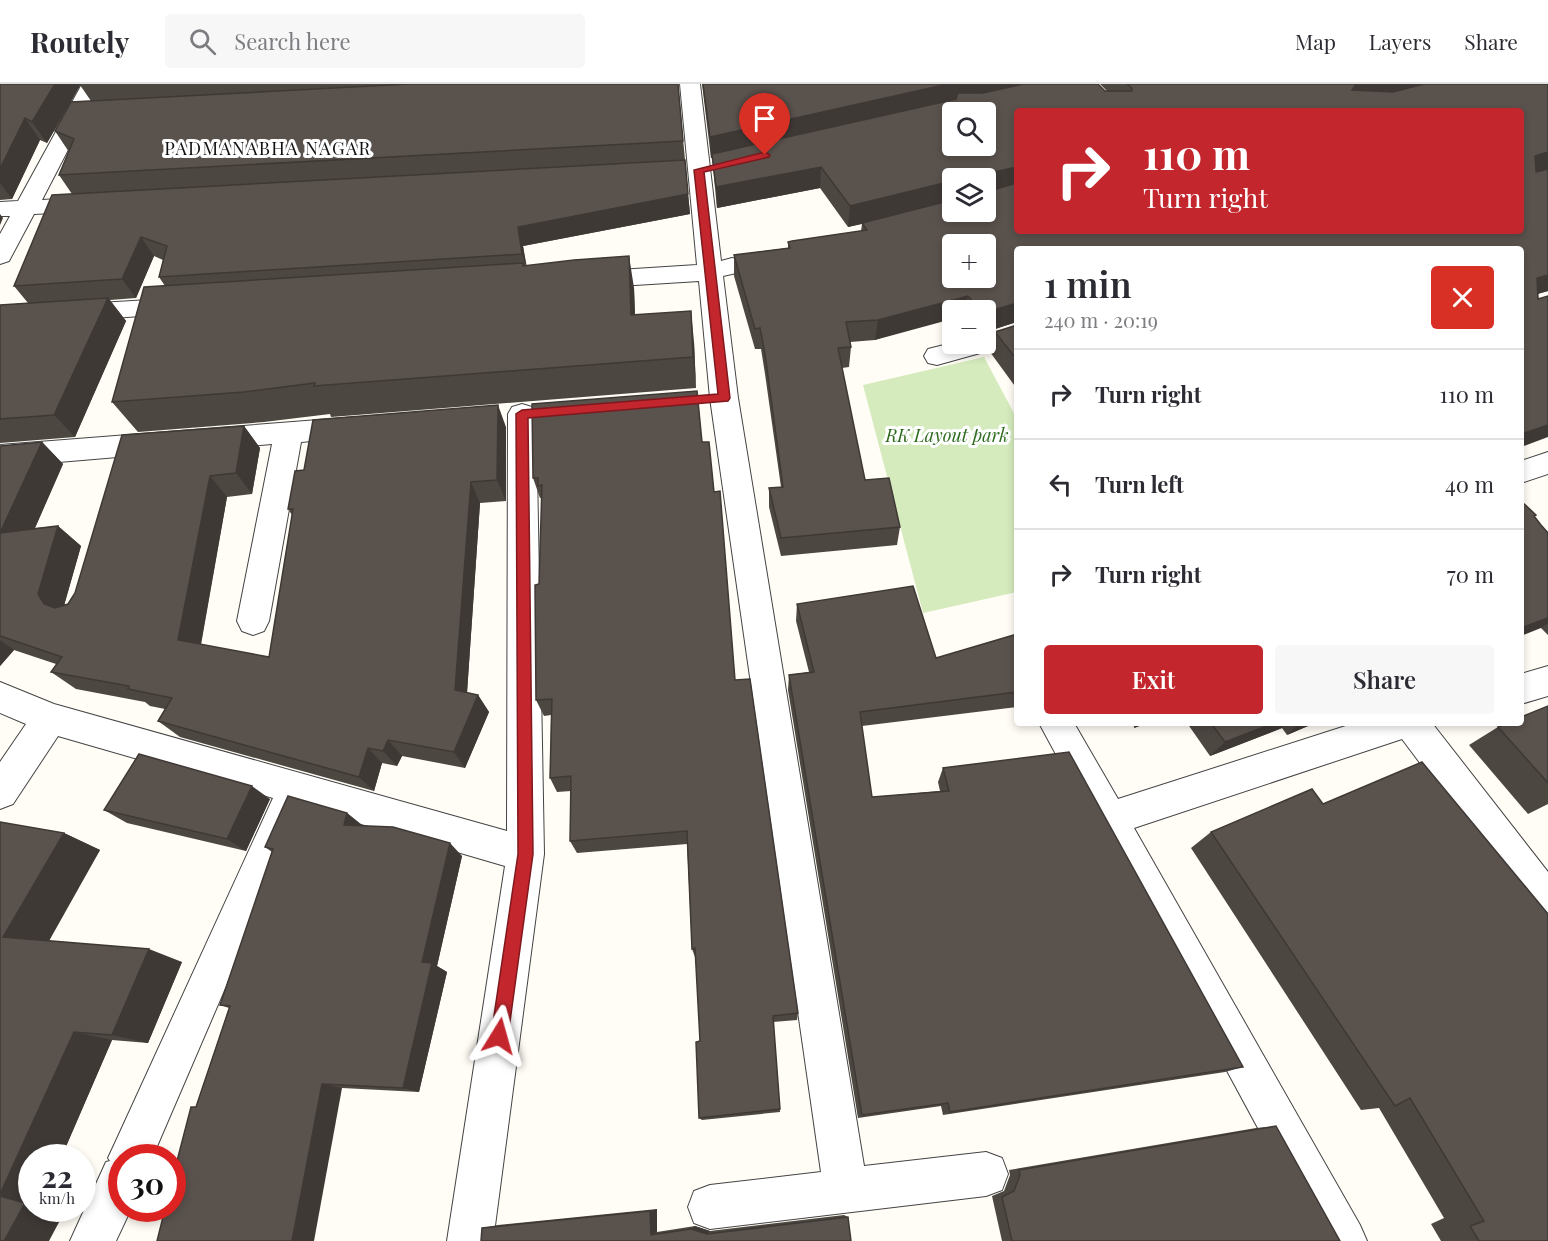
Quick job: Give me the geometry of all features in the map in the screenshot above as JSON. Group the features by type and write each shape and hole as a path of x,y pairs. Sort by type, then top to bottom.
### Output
{"street":[{"path":"0,255 92,84"},
{"path":"690,84 710,272 712,399 846,1190"},
{"path":"75,115 99,114"},
{"path":"0,209 108,203"},
{"path":"568,281 710,272 756,260"},
{"path":"0,318 201,305"},
{"path":"937,356 944,354"},
{"path":"470,1241 525,854 522,414"},
{"path":"0,456 382,425"},
{"path":"253,621 289,432"},
{"path":"117,479 127,446"},
{"path":"1524,471 1548,463"},
{"path":"1524,688 1548,681"},
{"path":"0,697 50,718 525,854"},
{"path":"0,792 50,718"},
{"path":"1058,726 1344,1241"},
{"path":"1110,819 1394,726"},
{"path":"1413,726 1548,903"},
{"path":"136,1144 296,788"},
{"path":"710,1207 987,1174"},
{"path":"93,1241 108,1208"}],"green space":[{"name":"RK Layout park","path":"984,357 1014,413 1014,593 923,613 863,385"}],"building":[{"path":"0,84 55,84 32,122 25,118 0,169"},
{"path":"409,84 678,84 683,141 59,175 74,139 55,131 71,102"},
{"path":"703,84 948,84 710,137"},
{"path":"1023,84 1098,84 1105,91 1132,91 1127,84 1356,84 1352,90 1393,92 1424,84 1548,84 1548,152 1535,156 1536,172 1548,169 1548,275 1537,278 1538,299 1548,296 1548,425 1524,433 1524,246 1014,246 1014,304 996,309 996,300 971,300 968,296 942,300 942,303 878,320 846,322 851,347 838,348 865,480 889,478 900,527 781,538 769,488 783,487 765,354 760,328 755,329 734,255 790,248 788,242 792,241 867,230 862,223 942,203 942,222 996,222 996,189 1014,184 1014,234 1524,234 1524,108 1014,108 1014,168 996,172 996,168 942,168 942,183 850,206 821,167 716,187 712,154 942,102 942,156 996,156 996,102 943,102 956,99 958,93 983,93"},
{"path":"685,160 688,194 518,227 522,254 159,277 167,246 141,237 122,279 14,286 52,195"},
{"path":"629,256 631,315 691,311 693,357 314,386 315,383 244,392 112,402 144,287 523,263 523,266"},
{"path":"108,298 54,415 0,419 0,305"},
{"path":"1014,326 1014,356 996,333 996,332"},
{"path":"697,391 702,442 709,442 714,492 720,491 735,680 750,679 798,1013 773,1016 780,1109 699,1118 696,1042 700,1041 695,948 692,949 687,831 570,841 571,776 550,778 552,699 536,700 535,585 539,584 542,485 538,486 538,478 533,478 532,404"},
{"path":"498,405 497,480 471,482 455,690 478,695 454,752 388,740 383,751 368,748 359,777 158,721 172,698 128,689 129,686 51,672 62,657 0,636 0,533 58,526 38,594 44,604 55,608 68,604 75,593 122,435 244,426 236,473 210,476 178,640 269,657 293,509 288,509 295,471 304,470 313,420"},
{"path":"42,442 0,533 0,446"},
{"path":"1524,504 1536,515 1534,516 1548,533 1548,618 1524,627"},
{"path":"913,586 936,658 1014,635 1014,692 860,712 872,797 949,791 943,768 1069,752 1243,1067 950,1112 948,1103 862,1115 789,675 814,672 797,604"},
{"path":"1548,706 1548,783 1498,727 1524,726 1524,716"},
{"path":"1213,726 1266,726 1225,742"},
{"path":"139,754 252,786 227,839 104,810"},
{"path":"1422,762 1548,914 1548,1241 1479,1241 1470,1226 1484,1221 1410,1098 1395,1106 1211,832 1312,789 1323,804"},
{"path":"288,796 347,813 344,825 393,827 450,843 422,962 432,963 403,1088 322,1084 292,1241 157,1241 162,1222 186,1222 186,1144 181,1144 191,1107 196,1107 230,1006 220,1005 273,849 265,847"},
{"path":"0,822 64,833 3,937 149,949 112,1035 74,1032 23,1144 18,1144 18,1155 0,1194"},
{"path":"1276,1126 1340,1241 1012,1241 1002,1197 1014,1191 1020,1175 1019,1170"},
{"path":"0,1196 18,1201 18,1216 4,1241 0,1241"},
{"path":"650,1211 651,1235 691,1229 707,1234 848,1217 851,1241 481,1241 482,1228"}],"district":[{"name":"PADMANABHA NAGAR","path":"268,149"}],"route":[{"path":"499,1036 525,854 522,414 724,398 699,170 765,155"}]}
